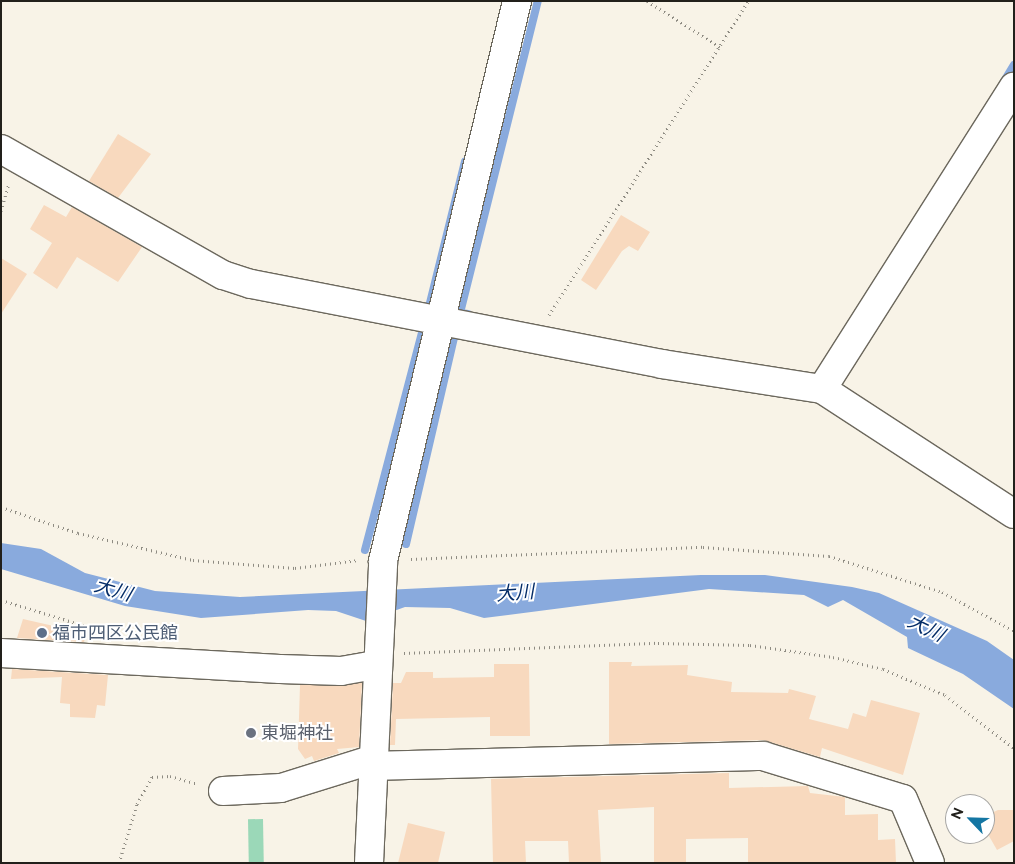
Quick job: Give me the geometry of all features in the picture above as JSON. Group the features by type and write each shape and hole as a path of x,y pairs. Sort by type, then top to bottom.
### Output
{"street":[{"path":"369,863 374,763 376,657 384,559 517,1"},
{"path":"822,389 1014,88"},
{"path":"1,149 223,276 440,323 537,338 822,389 1014,514"},
{"path":"1,653 341,671 376,657"},
{"path":"222,791 281,788 374,763 763,756 903,799 930,863"}],"path":[{"path":"647,1 720,47"},
{"path":"537,338 748,1"},
{"path":"1,507 78,533 193,560 295,568 384,559 502,557 703,547 803,552 866,564 910,579 1014,631"},
{"path":"376,657 602,644 750,645 883,669 945,695 1014,748"},
{"path":"119,863 137,804 152,777 170,776 222,791"}],"green space":[{"path":"248,819 263,819 264,863 249,863"}],"water":[{"name":"大川","path":"1,543 41,549 85,573 155,591 240,597 701,575 765,575 852,587 879,593 987,641 1014,660 1014,709 963,674 908,648 907,637 843,600 828,607 804,595 709,589 484,618 450,608 405,607 366,621 336,611 308,610 201,618 125,606 1,569"}],"building":[{"path":"118,134 151,154 118,198 89,181"},
{"path":"44,205 66,217 72,207 142,247 118,282 77,257 57,289 33,273 52,243 30,229"},
{"path":"621,215 650,232 638,251 629,246 622,251 596,290 581,280"},
{"path":"1,258 27,274 1,314"},
{"path":"23,619 71,630 70,635 85,638 84,642 17,638"},
{"path":"609,662 632,662 631,666 688,665 687,675 732,682 731,692 788,693 789,689 816,696 809,719 848,729 853,713 866,717 871,700 920,713 903,775 822,748 820,757 763,740 609,744"},
{"path":"494,664 529,664 530,736 490,736 490,717 396,719 395,745 390,745 393,683 401,683 406,672 433,672 433,678 494,677"},
{"path":"12,669 108,675 105,706 97,705 95,718 70,717 70,704 60,703 62,677 11,679"},
{"path":"362,683 359,747 337,749 339,753 314,761 312,756 305,759 298,749 300,685"},
{"path":"729,773 729,788 808,786 810,793 845,797 845,815 878,814 878,840 895,839 896,863 748,863 748,838 686,839 686,863 654,863 654,807 598,810 601,863 569,863 568,841 525,841 526,863 493,863 491,779"},
{"path":"1014,810 1014,841 997,850 994,844 995,811"},
{"path":"408,823 445,832 438,863 398,863"}],"waterway":[{"path":"468,314 460,313 538,1"},
{"path":"1003,83 1014,65"},
{"path":"428,311 465,161"},
{"path":"365,550 422,333"},
{"path":"406,544 455,334"}],"place":[{"name":"福市四区公民館","path":"42,633"},
{"name":"東堀神社","path":"251,733"}]}
